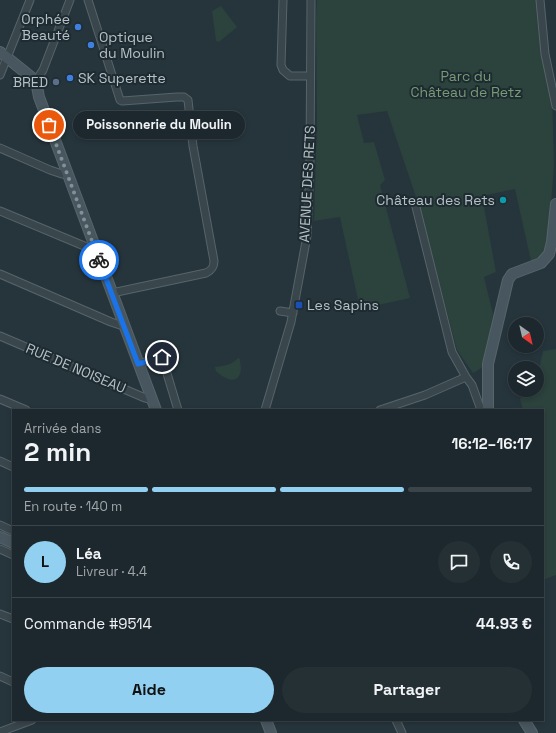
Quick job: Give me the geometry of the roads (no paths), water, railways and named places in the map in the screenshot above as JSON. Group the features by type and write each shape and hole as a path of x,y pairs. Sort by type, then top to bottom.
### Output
{"street":[{"path":"0,75 4,55 30,0"},
{"path":"36,81 43,70 70,0"},
{"path":"88,0 120,100 177,96 184,97 188,100 193,146 214,260 214,266 211,271 206,273 112,293"},
{"path":"283,0 283,70 290,76 310,76"},
{"name":"AVENUE DES RETS","path":"265,409 293,313 308,222 310,165 311,0"},
{"path":"540,0 545,54 556,106"},
{"path":"4,55 36,81 39,97 156,409"},
{"path":"0,148 50,170 62,174 67,173"},
{"path":"415,203 452,352 466,378 472,385 481,409"},
{"path":"488,409 488,364 508,280 512,274 541,263 549,254 552,242 556,204"},
{"path":"0,211 89,248 94,247"},
{"path":"0,274 110,322 120,325 124,324"},
{"path":"280,311 293,313"},
{"name":"RUE DE NOISEAU","path":"0,336 152,400"},
{"path":"138,364 162,357 178,409"},
{"path":"383,409 425,395 466,378"},
{"path":"0,399 24,409"},
{"path":"0,461 12,467"},
{"path":"0,525 12,531"},
{"path":"0,538 12,543"},
{"path":"0,549 12,555"},
{"path":"0,614 12,619"},
{"path":"0,676 12,682"},
{"path":"0,732 29,721"},
{"path":"266,721 271,733"},
{"path":"396,721 402,733"},
{"path":"525,721 532,733"}],"place":[{"name":"Orphée Beauté","path":"78,27"},
{"name":"Optique du Moulin","path":"91,45"},
{"name":"SK Superette","path":"70,78"},
{"name":"BRED","path":"56,82"},
{"name":"Poissonnerie du Moulin","path":"49,125"},
{"name":"Château des Rets","path":"503,200"},
{"name":"Les Sapins","path":"299,305"}],"park label":[{"name":"Parc du Château de Retz","path":"466,84"}]}
